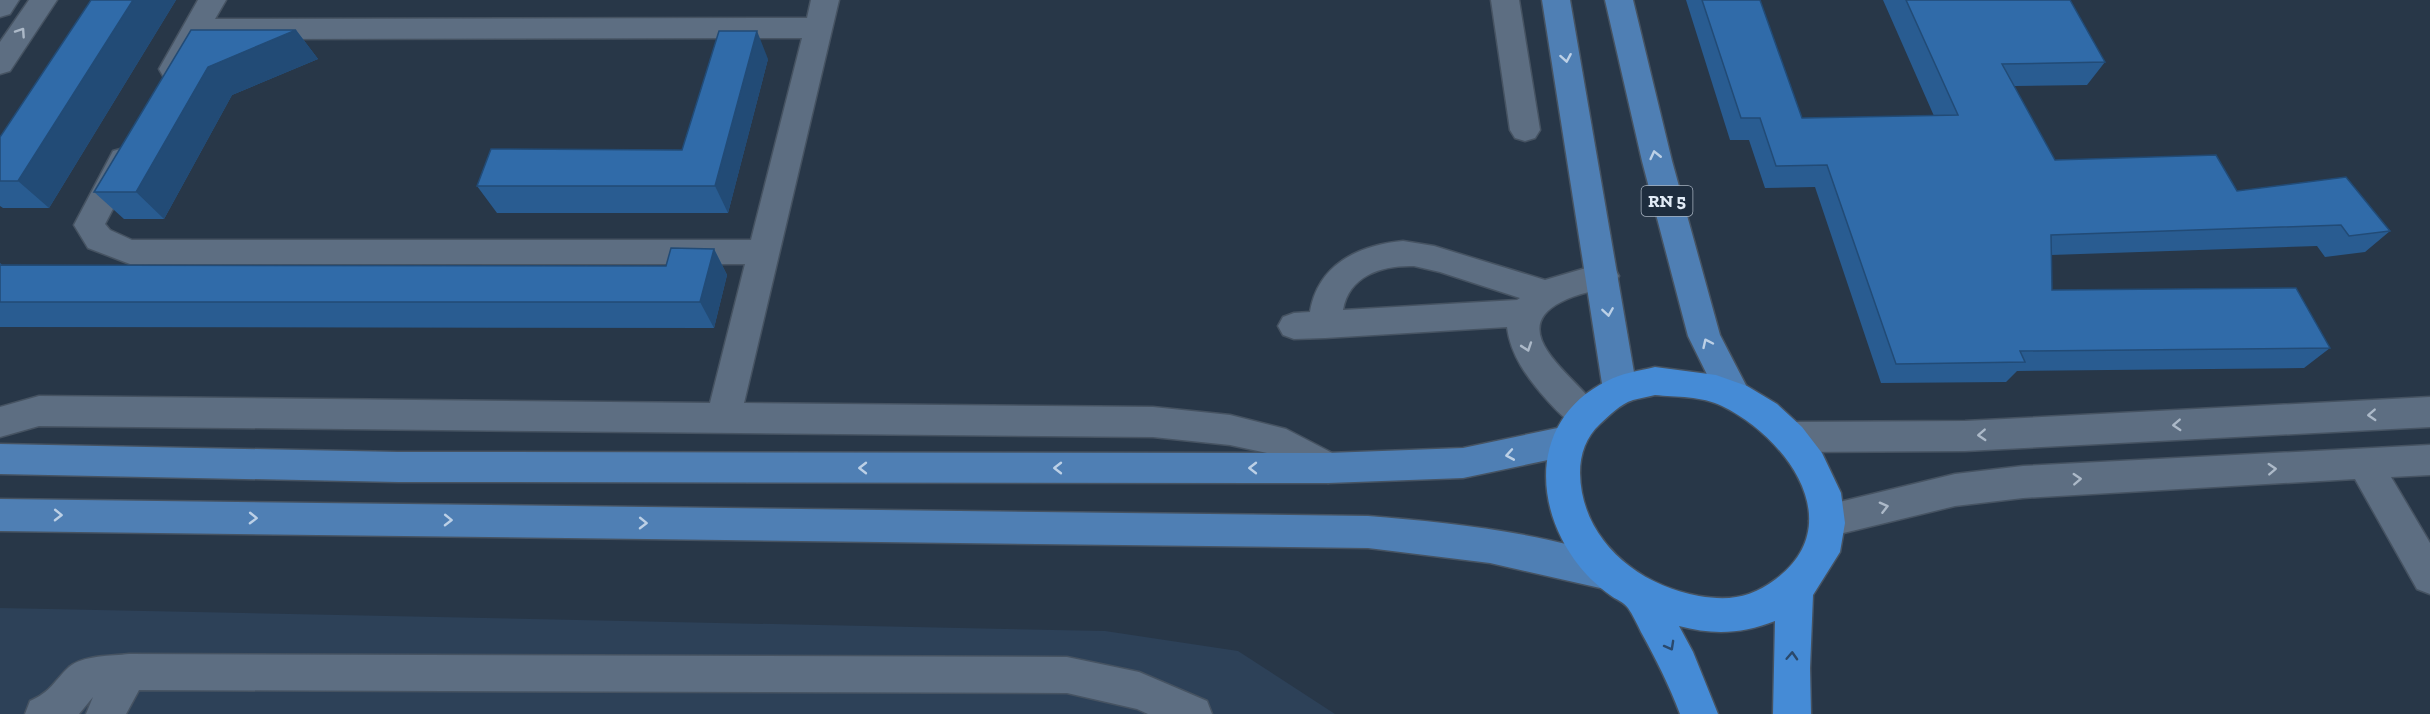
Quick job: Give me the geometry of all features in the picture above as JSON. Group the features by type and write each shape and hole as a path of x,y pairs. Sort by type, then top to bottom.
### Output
{"highway":[{"path":"1655,381 1695,383 1734,395 1765,413 1793,437 1811,463 1823,491 1827,521 1824,547 1813,571 1795,591 1763,609 1724,616 1682,611 1641,595 1609,573 1582,542 1566,508 1561,473 1576,428 1620,390 1655,381"},
{"path":"1792,714 1791,668 1795,591"},
{"path":"1641,595 1680,665 1699,714"}],"main road":[{"path":"1556,0 1620,390"},
{"name":"RN 5","path":"1619,0 1657,161 1704,336 1734,395"},
{"path":"0,459 398,467 1328,468 1463,463 1576,428"},
{"path":"0,515 1368,532 1428,536 1488,544 1609,573"}],"street":[{"path":"0,8 5,0"},
{"path":"0,64 43,0"},
{"path":"161,91 212,0"},
{"path":"1505,0 1525,130"},
{"path":"194,29 822,14 723,419"},
{"path":"139,132 89,225 99,239 130,252 764,252"},
{"path":"1537,304 1436,259 1413,254 1389,255 1367,261 1349,271 1334,287 1327,305 1310,326 1537,304 1603,276"},
{"path":"1537,304 1523,327 1524,341 1529,355 1576,428"},
{"path":"0,422 39,411 1153,422 1230,430 1274,441 1328,468"},
{"path":"1793,437 1965,436 2430,412"},
{"path":"1827,521 1955,490 2023,482 2430,460"},
{"path":"2365,464 2430,577"},
{"path":"105,714 129,672"},
{"path":"44,714 58,709 84,679 129,672 1067,675 1139,691 1193,714"}],"shaded area":[{"path":"0,608 1105,631 1238,651 1335,714 0,714"}],"building":[{"path":"91,0 133,0 18,181 0,181 0,137"},
{"path":"1702,0 1760,0 1802,118 1958,115 1906,0 2070,0 2105,62 2002,64 2055,160 2216,155 2237,191 2346,177 2390,231 2349,236 2341,225 2051,235 2052,290 2296,288 2330,348 2020,351 2025,362 1896,364 1827,165 1776,166 1760,118 1741,118"},
{"path":"191,30 296,30 208,67 136,192 94,192"},
{"path":"719,31 757,31 715,186 477,186 491,149 682,150"},
{"path":"671,248 714,249 700,302 0,302 0,265 666,266"}]}
